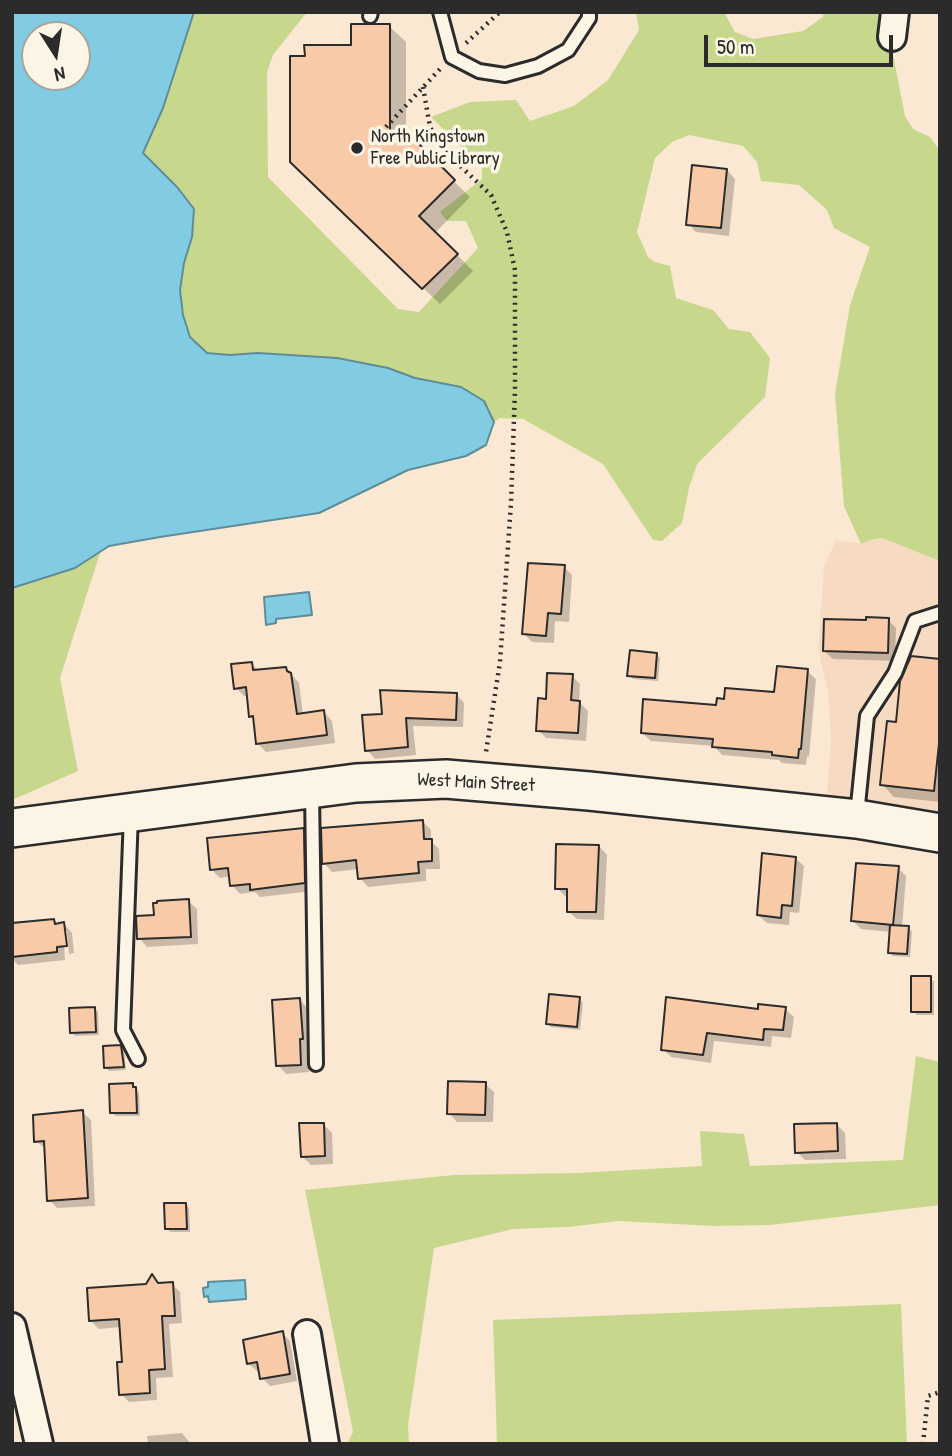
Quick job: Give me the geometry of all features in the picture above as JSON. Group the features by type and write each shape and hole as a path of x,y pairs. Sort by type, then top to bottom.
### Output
{"main road":[{"name":"West Main Street","path":"12,828 312,789 397,780 446,779 857,819 940,834"}],"street":[{"path":"12,1327 38,1444"},
{"path":"307,1334 325,1444"}],"lane":[{"path":"440,12 452,57 479,71 505,75 538,66 568,50 589,18 589,12"},
{"path":"857,819 867,716 895,673 915,621 940,613"},
{"path":"312,789 317,1065"},
{"path":"131,814 123,1030 138,1059"}],"path":[{"path":"423,87 430,127 440,147 491,195 507,232 515,270 511,503 500,662 482,781"},
{"path":"923,1444 928,1396 940,1392"}],"shaded area":[{"path":"882,538 940,561 940,829 826,809 831,739 828,692 818,650 824,566 836,540 861,544"}],"green space":[{"path":"194,12 307,12 273,55 267,72 268,177 398,309 419,312 478,248 466,221 447,221 440,212 482,179 482,167 431,117 470,102 516,100 530,121 574,106 608,80 639,30 636,12 724,12 735,32 753,39 803,31 823,17 824,12 890,12 888,29 905,116 913,129 930,137 940,151 940,561 882,538 861,544 844,506 835,394 850,305 870,247 834,228 827,210 799,185 761,181 757,162 743,146 689,135 672,142 655,158 637,232 648,257 670,266 676,298 713,310 729,329 750,332 770,358 765,397 697,464 682,523 662,541 653,540 603,464 523,419 500,418 494,422 484,401 461,387 337,358 207,353 190,337 183,315 180,290 192,237 194,209 177,187 143,154 163,108"},
{"path":"101,550 60,678 78,771 12,800 12,588 75,568"},
{"path":"916,1056 940,1062 940,1205 770,1225 714,1226 619,1221 568,1227 513,1229 434,1248 408,1425 409,1444 347,1444 353,1432 305,1190 454,1175 577,1173 702,1166 700,1131 744,1134 750,1166 903,1160"},
{"path":"901,1304 907,1444 497,1444 493,1320"}],"water":[{"path":"12,12 194,12 163,108 143,153 177,187 194,209 192,237 180,290 183,315 190,337 207,353 337,358 461,387 484,401 494,422 486,445 466,456 408,470 319,513 109,546 75,568 12,588"},
{"path":"309,592 312,615 276,619 276,623 266,625 264,597"},
{"path":"245,1280 246,1299 209,1302 208,1296 204,1297 203,1288 208,1287 208,1282"}],"building":[{"name":"North Kingstown Free Public Library","path":"351,24 390,24 390,133 408,133 455,180 419,216 458,254 422,289 290,162 290,56 305,56 304,45 351,45"},
{"path":"692,165 727,169 721,228 686,225"},
{"path":"528,563 565,565 561,614 548,613 546,636 522,634"},
{"path":"866,617 889,618 888,653 823,651 824,619 866,620"},
{"path":"630,650 657,653 655,678 627,676"},
{"path":"911,656 940,659 940,734 934,791 880,785 887,721 896,722 900,681"},
{"path":"252,662 253,670 286,667 291,673 297,714 324,710 327,735 256,744 253,716 249,717 246,687 234,689 231,664"},
{"path":"777,666 808,669 798,758 772,755 772,752 712,747 713,739 641,733 643,699 716,705 717,698 724,699 725,688 774,692"},
{"path":"547,673 573,674 571,700 580,701 578,733 536,731 538,698 546,699"},
{"path":"380,690 457,693 456,720 406,718 408,747 365,751 362,715 382,714"},
{"path":"423,820 424,839 432,839 432,861 418,862 419,873 358,879 356,860 322,864 321,828"},
{"path":"304,828 305,883 250,890 250,884 230,886 228,868 210,870 207,838"},
{"path":"556,844 599,845 596,912 567,912 567,889 555,889"},
{"path":"762,853 796,857 792,906 782,905 781,918 757,915"},
{"path":"856,863 899,866 893,925 851,921"},
{"path":"189,899 191,937 137,939 136,916 154,915 153,903 157,901"},
{"path":"54,919 55,924 64,922 67,946 57,947 57,952 12,957 12,923"},
{"path":"890,925 909,926 907,954 888,953"},
{"path":"911,976 931,976 931,1012 911,1012"},
{"path":"549,994 580,997 577,1027 546,1024"},
{"path":"666,997 758,1009 758,1004 786,1007 783,1030 764,1029 763,1040 707,1033 703,1055 661,1050"},
{"path":"300,998 303,1039 300,1039 301,1065 276,1066 272,1000"},
{"path":"95,1007 96,1032 70,1033 69,1008"},
{"path":"121,1045 124,1067 104,1068 103,1046"},
{"path":"448,1081 486,1082 485,1115 447,1114"},
{"path":"133,1083 133,1087 136,1087 137,1113 110,1113 109,1084"},
{"path":"83,1110 88,1198 47,1201 44,1141 34,1142 33,1115"},
{"path":"299,1123 324,1123 325,1156 301,1157"},
{"path":"837,1123 838,1151 795,1153 794,1124"},
{"path":"164,1203 186,1203 187,1229 165,1229"},
{"path":"152,1274 158,1283 173,1282 175,1316 162,1316 165,1369 149,1370 150,1393 119,1395 117,1362 122,1362 119,1319 89,1321 87,1288 146,1284"},
{"path":"283,1331 290,1374 260,1379 257,1362 247,1364 243,1340"}],"place":[{"name":"North Kingstown Free Public Library","path":"357,148"}]}
